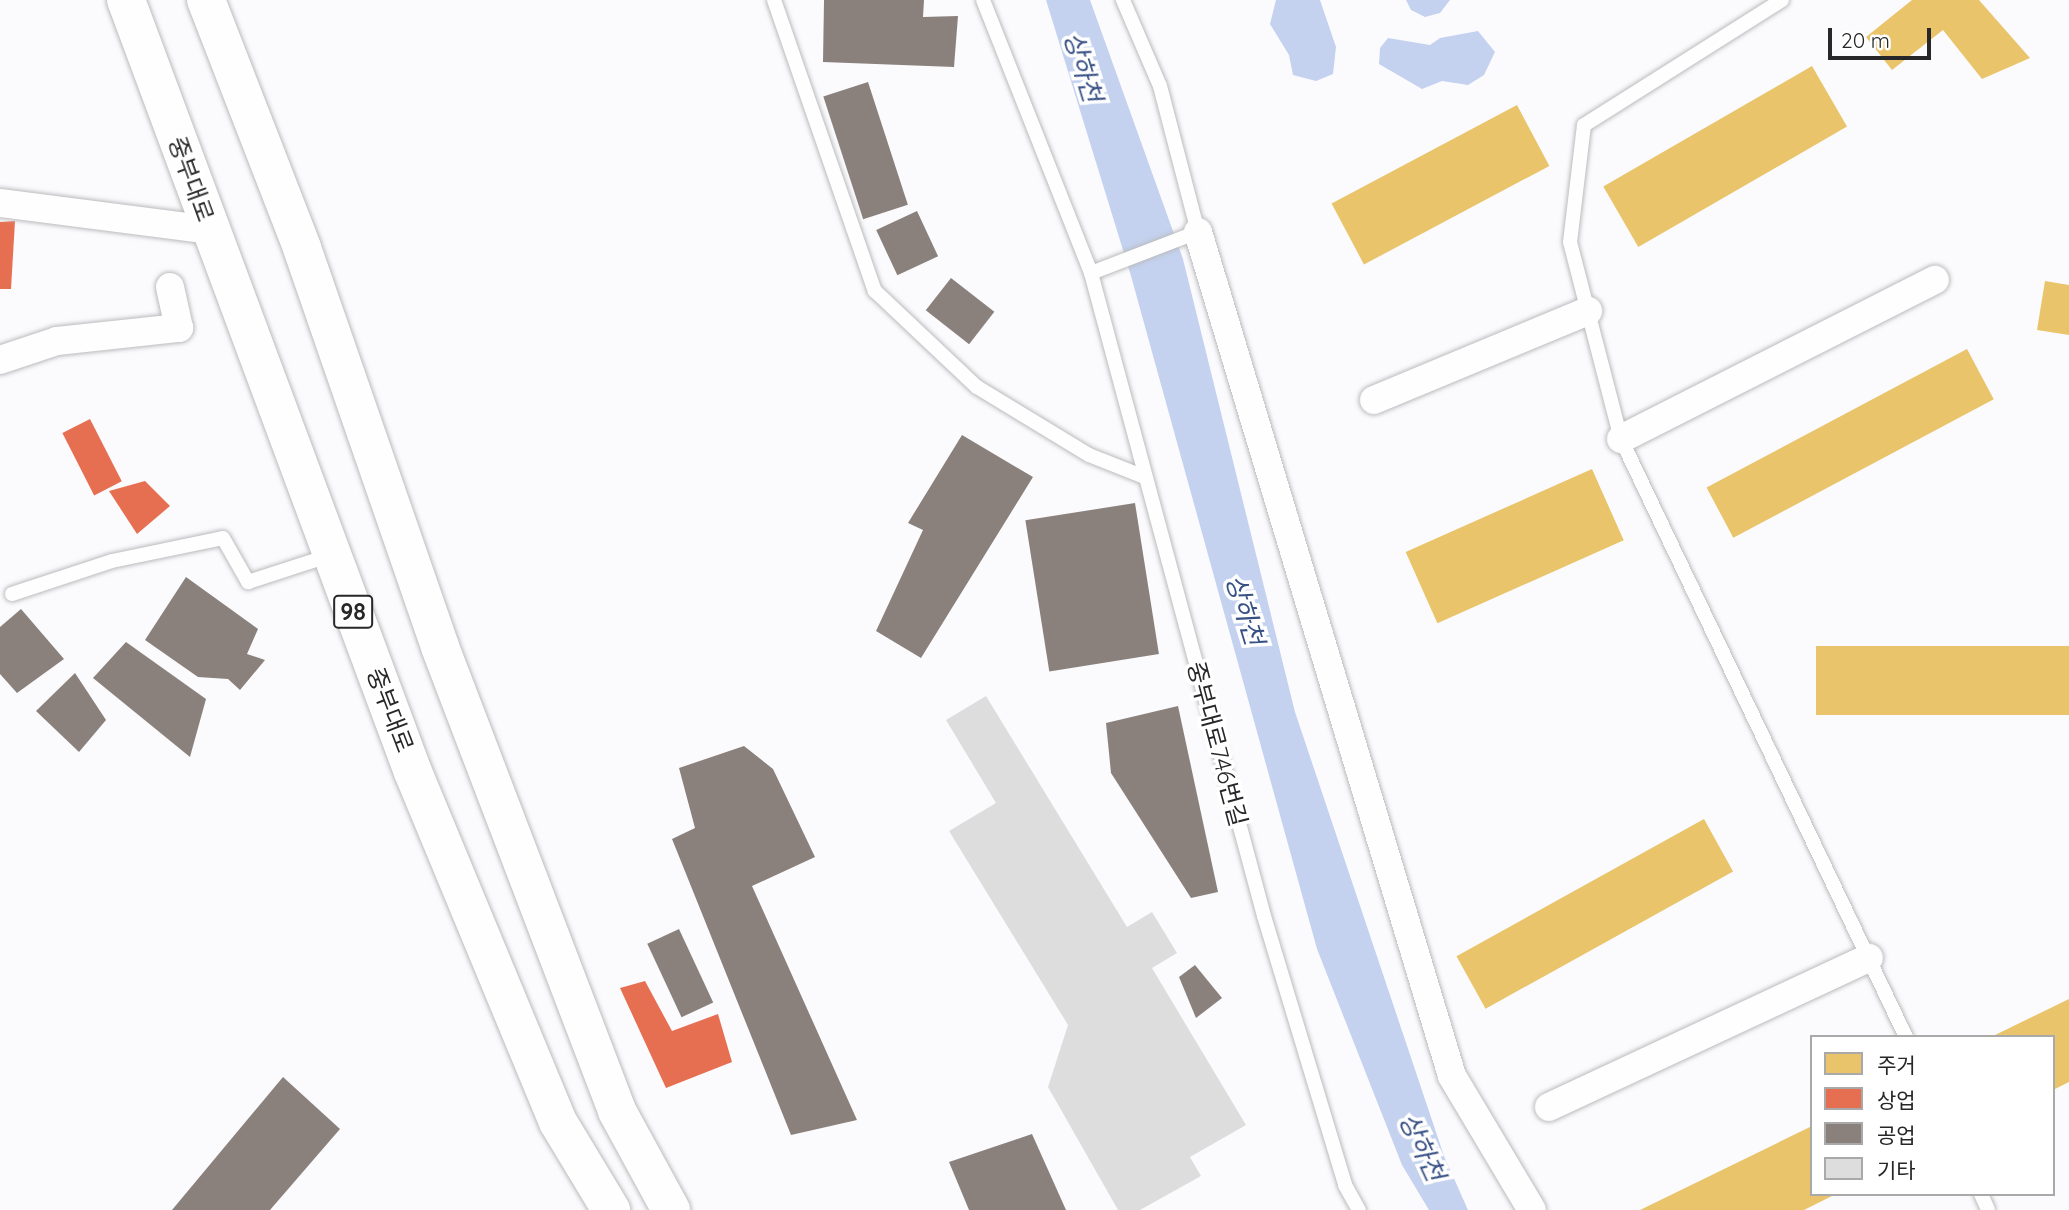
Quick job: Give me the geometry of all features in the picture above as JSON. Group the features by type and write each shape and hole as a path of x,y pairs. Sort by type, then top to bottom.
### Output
{"main road":[{"name":"중부대로","path":"126,0 413,772 558,1122 611,1210"},
{"path":"206,0 303,248 440,647 617,1111 671,1210"}],"street":[{"path":"0,203 211,230"},
{"path":"1198,232 1452,1076 1532,1210"},
{"path":"1621,439 1934,280"},
{"path":"0,360 57,341 179,328 170,287"},
{"path":"1374,400 1588,311"},
{"path":"1549,1107 1869,958"}],"lane":[{"path":"774,0 876,291 978,387 1089,455 1142,476"},
{"name":"중부대로746번길","path":"984,0 1091,273 1142,476 1264,916 1345,1185 1359,1210"},
{"path":"1091,273 1198,232 1160,86 1123,0"},
{"path":"1782,0 1584,125 1570,242 1621,439 1905,1035"},
{"path":"12,594 112,561 222,538 248,582 332,555"}],"water":[{"name":"상하천","path":"1046,0 1090,0 1183,259 1295,712 1444,1156 1468,1210 1429,1210 1402,1165 1317,949 1131,276"},
{"path":"1276,0 1320,0 1336,47 1333,74 1316,81 1293,75 1289,55 1270,24"},
{"path":"1406,0 1450,0 1440,13 1425,17 1411,10"},
{"path":"1478,31 1495,52 1484,75 1468,85 1442,81 1422,89 1379,64 1380,48 1388,38 1430,45 1440,38"}],"building: 주거":[{"path":"1912,0 1979,0 2030,58 1982,79 1943,30 1892,70 1866,37"},
{"path":"1812,66 1847,127 1638,247 1603,186"},
{"path":"1517,105 1549,166 1364,265 1332,204"},
{"path":"2045,281 2069,285 2069,335 2037,330"},
{"path":"1967,349 1994,399 1733,538 1707,487"},
{"path":"1592,469 1624,540 1437,623 1406,552"},
{"path":"1816,646 2069,646 2069,715 1816,715"},
{"path":"1704,819 1733,871 1486,1009 1456,956"},
{"path":"2069,999 2069,1082 2055,1089 2055,1035 1995,1035"},
{"path":"1810,1127 1810,1196 1832,1196 1804,1210 1640,1210"}],"building: 상업":[{"path":"15,221 11,289 0,289 0,222"},
{"path":"90,419 122,481 94,495 62,433"},
{"path":"145,481 170,506 137,534 109,491"},
{"path":"645,981 672,1031 718,1014 732,1062 666,1088 620,988"}],"building: 공업":[{"path":"824,0 924,0 923,17 958,16 954,67 823,62"},
{"path":"868,82 908,205 863,219 823,97"},
{"path":"917,211 938,256 897,275 876,230"},
{"path":"951,278 994,312 969,344 926,310"},
{"path":"962,435 1033,477 921,658 876,631 923,530 908,523"},
{"path":"1135,503 1159,654 1049,671 1025,520"},
{"path":"186,577 258,629 247,654 265,660 240,690 228,679 198,677 145,640"},
{"path":"21,609 64,659 17,693 0,674 0,627"},
{"path":"126,642 206,699 190,757 93,678"},
{"path":"75,673 106,720 79,752 36,711"},
{"path":"1178,706 1218,892 1191,898 1111,773 1106,723"},
{"path":"744,746 773,769 815,857 752,886 857,1120 791,1135 672,839 695,828 679,768"},
{"path":"679,929 713,1002 682,1017 647,944"},
{"path":"1195,965 1222,998 1196,1018 1179,977"},
{"path":"283,1077 340,1129 270,1210 172,1210"},
{"path":"1032,1134 1066,1210 969,1210 949,1162"}],"building: 기타":[{"path":"986,696 1127,927 1152,912 1177,953 1152,968 1246,1125 1190,1157 1201,1176 1140,1210 1118,1210 1048,1087 1068,1025 949,831 996,803 946,720"}]}
